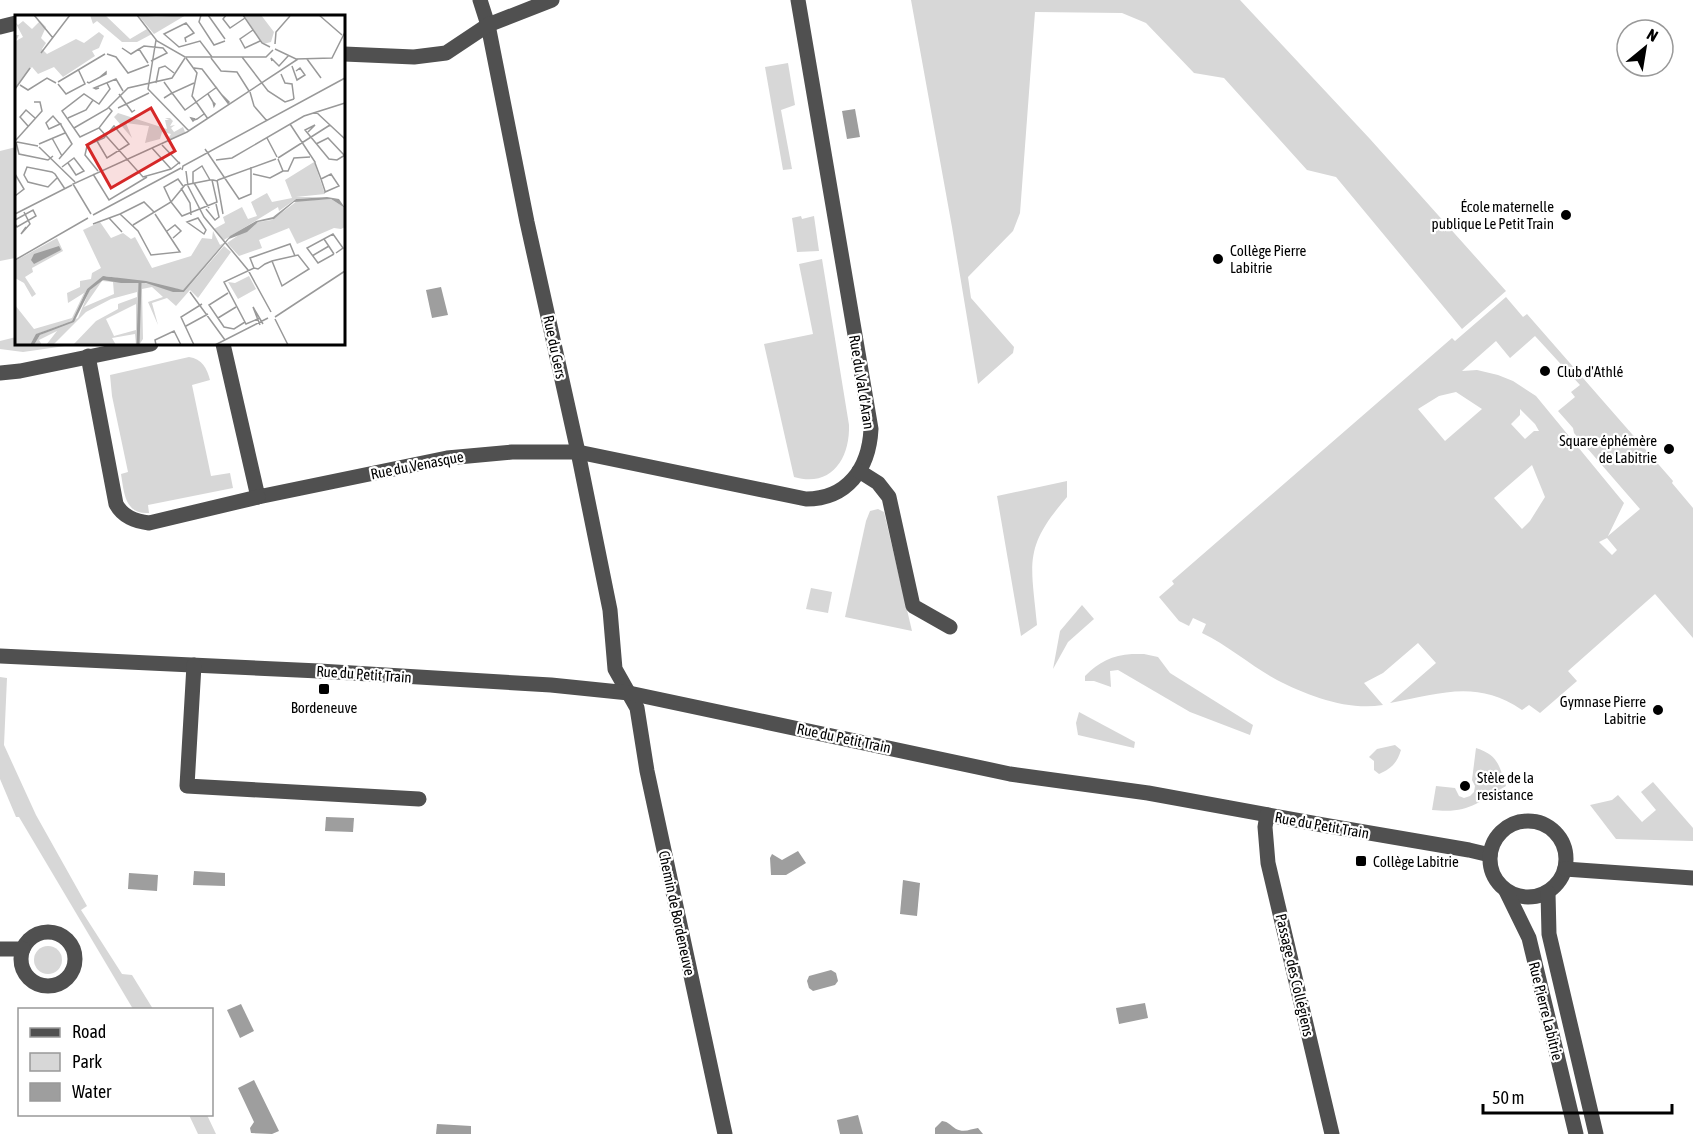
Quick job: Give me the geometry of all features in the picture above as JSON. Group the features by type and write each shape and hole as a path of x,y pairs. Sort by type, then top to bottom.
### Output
{"street":[{"name":"Rue du Gers","path":"480,0 488,25 610,610 615,669 629,693"},
{"path":"345,54 414,57 446,53 488,25 552,0"},
{"name":"Rue du Val d'Aran","path":"578,452 806,499 832,495 849,483 859,471 867,455 871,429 798,0"},
{"path":"0,27 15,23"},
{"path":"0,373 20,371 146,345"},
{"path":"223,345 258,497"},
{"name":"Rue du Venasque","path":"88,356 116,504 125,515 134,520 149,523 258,497 447,458 512,452 578,452"},
{"path":"859,471 878,483 889,497 913,606 950,627"},
{"name":"Rue du Petit Train","path":"0,656 319,671 629,693 1010,774 1138,791 1490,855"},
{"path":"194,665 187,786 419,800"},
{"name":"Chemin de Bordeneuve","path":"629,693 637,708 647,771 725,1134"},
{"name":"Passage des Collégiens","path":"1267,815 1265,827 1268,863 1332,1134"},
{"path":"1531,821 1555,832 1566,856 1565,869 1559,882 1548,893 1534,897 1520,897 1506,891 1497,882 1491,869 1490,855 1499,834 1519,822 1531,821"},
{"path":"1565,869 1693,878"},
{"name":"Rue Pierre Labitrie","path":"1506,891 1529,938 1576,1134"},
{"name":"Rue Pierre Labitrie","path":"1548,893 1549,934 1596,1134"},
{"path":"0,948 23,949"}],"green space":[{"path":"911,0 1240,0 1370,139 1506,291 1462,329 1336,177 1307,170 1224,78 1194,73 1146,23 1122,13 1035,12 1020,213 1013,231 968,277 971,298 1014,347 1013,353 978,384"},
{"path":"788,63 795,105 781,110 792,169 783,170 765,67"},
{"path":"15,147 15,258 0,261 0,151"},
{"path":"801,216 802,219 814,216 819,251 797,252 792,218"},
{"path":"822,259 849,425 846,449 836,468 818,478 807,479 794,477 764,344 813,334 799,264"},
{"path":"1506,297 1523,317 1527,314 1673,481 1672,483 1693,508 1693,638 1655,594 1568,671 1577,681 1540,713 1529,705 1522,710 1505,700 1489,695 1458,691 1390,703 1436,663 1418,643 1383,673 1364,683 1383,705 1356,706 1328,701 1277,680 1202,633 1206,624 1193,618 1189,626 1179,621 1159,597 1174,584 1172,581 1452,338 1455,341","holes":["1535,336 1580,385 1571,392 1575,397 1558,411 1573,428 1574,433 1640,509 1608,536 1624,503 1536,396 1513,381 1498,375 1477,370 1462,371 1496,341 1510,358","1456,392 1482,409 1445,441 1418,409 1439,396","1520,409 1539,431 1534,431 1525,439 1511,424 1520,415","1532,465 1545,497 1530,521 1522,529 1494,498","1607,538 1617,550 1612,555 1599,542"]},
{"path":"15,337 15,345 66,345 23,352 0,349 0,341"},
{"path":"189,357 203,365 210,380 192,385 211,476 230,473 233,488 148,505 149,513 141,513 130,506 123,488 121,474 128,472 112,396 110,375"},
{"path":"1067,481 1067,497 1043,530 1033,556 1032,570 1037,625 1021,636 997,496"},
{"path":"878,509 884,512 912,631 845,617 866,521 870,511"},
{"path":"811,588 832,592 828,613 806,609"},
{"path":"1082,605 1094,619 1068,642 1053,669 1060,631"},
{"path":"1132,654 1158,657 1170,673 1253,725 1250,735 1190,712 1118,670 1110,671 1111,687 1094,681 1085,681 1085,676 1101,663 1118,656"},
{"path":"0,677 7,678 4,745 36,815 87,906 81,910 122,974 132,975 152,1008 132,1008 19,817 16,817 0,779"},
{"path":"1079,712 1135,742 1134,748 1078,735 1076,723"},
{"path":"1395,745 1401,750 1398,759 1390,768 1379,774 1374,770 1374,761 1369,757 1377,749"},
{"path":"1476,748 1489,754 1497,762 1506,786 1464,809 1432,810 1436,786 1455,788 1459,796 1464,798 1474,792 1475,786 1472,780"},
{"path":"1653,782 1693,828 1693,841 1616,839 1590,805 1612,800 1618,795 1642,822 1656,810 1641,792"},
{"path":"48,946 58,950 62,960 58,970 48,974 38,970 34,960 38,950"},
{"path":"189,1116 207,1116 216,1134 198,1134"}],"water":[{"path":"855,109 860,137 847,139 842,111"},
{"path":"441,287 448,315 432,318 426,290"},
{"path":"326,817 354,818 353,832 325,831"},
{"path":"798,851 806,863 786,875 771,875 770,858 772,854 782,860"},
{"path":"194,871 225,873 225,886 193,885"},
{"path":"129,873 158,875 157,891 128,889"},
{"path":"903,880 920,883 917,916 900,914"},
{"path":"831,970 836,973 838,981 835,985 813,991 809,988 807,981 809,976"},
{"path":"1145,1003 1148,1018 1119,1024 1116,1008"},
{"path":"241,1004 254,1031 240,1038 227,1010"},
{"path":"254,1080 279,1131 272,1134 251,1133 250,1128 254,1122 238,1088"},
{"path":"858,1115 863,1134 840,1134 837,1120"},
{"path":"942,1121 959,1130 978,1128 983,1134 935,1134 935,1128"},
{"path":"437,1124 471,1126 471,1134 436,1134"}],"place":[{"name":"École maternelle publique Le Petit Train","path":"1566,215"},
{"name":"Collège Pierre Labitrie","path":"1218,259"},
{"name":"Club d'Athlé","path":"1545,371"},
{"name":"Square éphémère de Labitrie","path":"1669,449"},
{"name":"Bordeneuve","path":"324,689"},
{"name":"Gymnase Pierre Labitrie","path":"1658,710"},
{"name":"Stèle de la resistance","path":"1465,786"},
{"name":"Collège Labitrie","path":"1361,861"}]}
